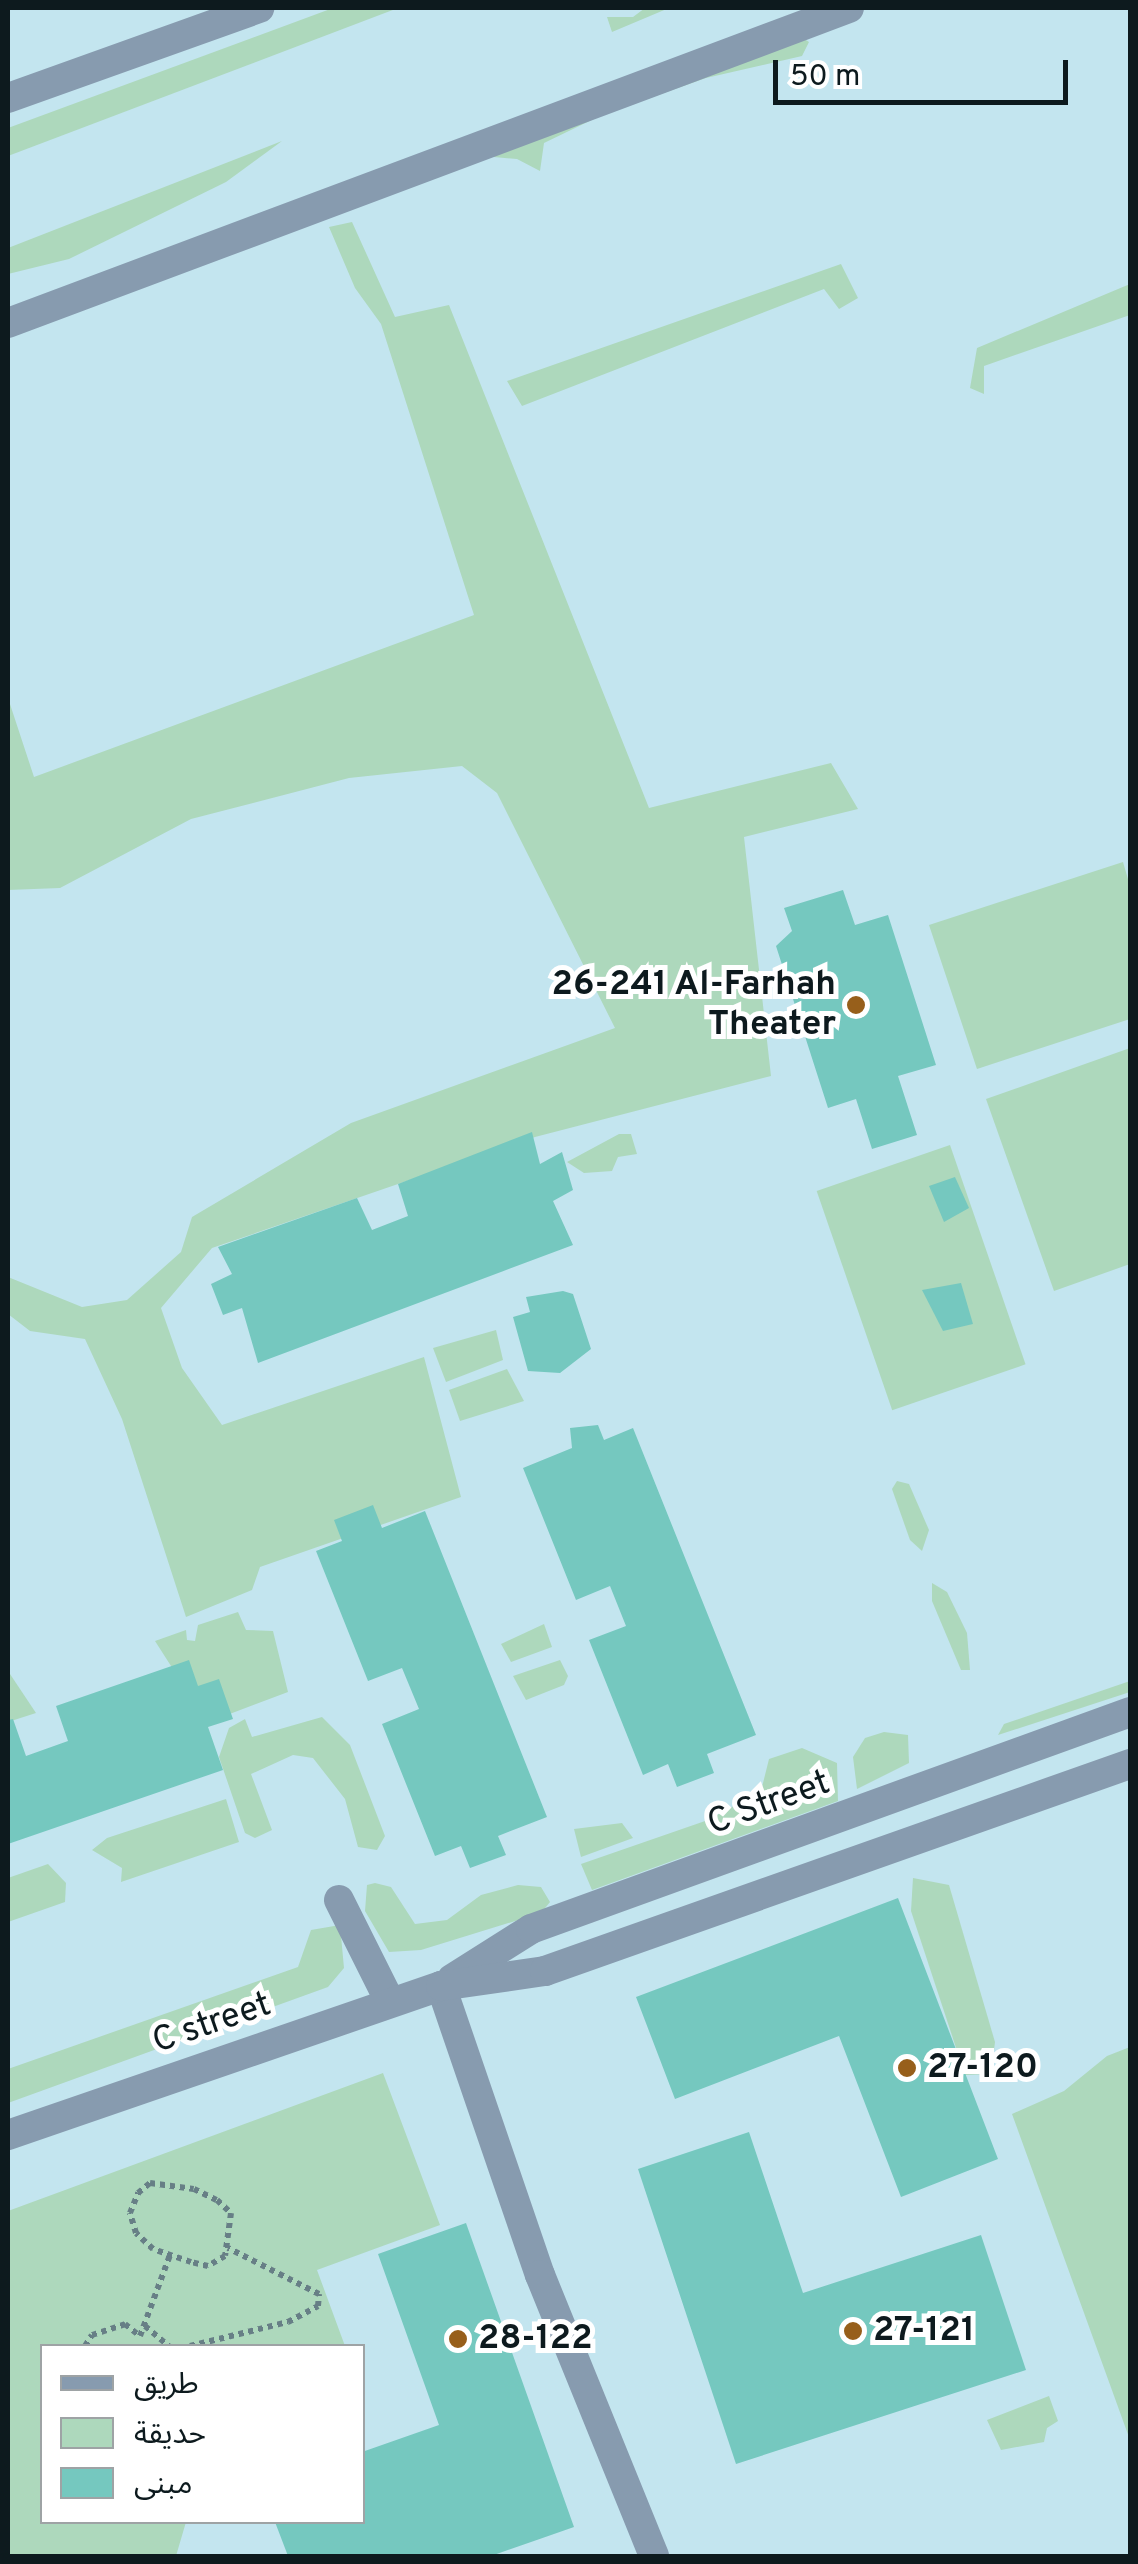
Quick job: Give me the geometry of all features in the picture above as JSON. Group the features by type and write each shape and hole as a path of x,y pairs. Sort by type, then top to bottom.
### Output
{"street":[{"path":"8,98 260,8"},
{"path":"8,323 850,8"},
{"name":"C Street","path":"441,1986 531,1929 1130,1712"},
{"path":"654,2556 540,2275 441,1986 545,1971 1130,1764"},
{"path":"340,1900 390,2002"},
{"name":"C street","path":"8,2134 441,1986"}],"path":[{"path":"150,2184 194,2189 217,2200 230,2214 228,2248 208,2266 170,2255 136,2233 130,2214 138,2192 150,2184"},
{"path":"198,2344 288,2322 318,2306 320,2294 228,2248"},
{"path":"86,2344 92,2335 124,2324 140,2336 170,2255"},
{"path":"144,2326 166,2344"}],"green space":[{"path":"333,8 398,8 8,156 8,128"},
{"path":"645,8 669,8 612,32 607,17 633,17"},
{"path":"795,33 809,42 802,56 706,78 602,115 544,143 540,171 517,159 483,156"},
{"path":"282,141 226,182 69,259 8,274 8,248"},
{"path":"352,222 395,317 449,305 649,808 831,763 858,809 744,837 771,1076 535,1137 212,1248 161,1308 182,1368 222,1425 424,1357 461,1497 260,1567 252,1590 186,1617 122,1419 85,1339 30,1331 8,1314 8,1277 82,1307 127,1300 181,1252 192,1217 351,1123 615,1028 497,793 462,766 349,778 191,819 60,888 8,890 8,698 34,777 474,615 381,324 355,288 329,227"},
{"path":"841,264 858,298 839,309 824,289 522,406 507,381"},
{"path":"1130,284 1130,315 984,366 984,394 970,388 977,348"},
{"path":"1123,862 1130,886 1130,1019 977,1069 929,925"},
{"path":"1130,1048 1130,1264 1054,1291 986,1099"},
{"path":"619,1134 631,1134 637,1154 618,1157 612,1171 584,1173 567,1162"},
{"path":"950,1145 1026,1364 892,1410 817,1191"},
{"path":"496,1330 503,1360 446,1382 433,1348"},
{"path":"507,1369 524,1401 460,1421 449,1390"},
{"path":"897,1481 909,1484 929,1530 922,1551 910,1540 892,1489"},
{"path":"932,1583 947,1592 967,1633 970,1670 961,1670 932,1601"},
{"path":"238,1612 246,1630 273,1631 288,1692 227,1715 196,1705 155,1641 186,1630 187,1640 195,1641 198,1625"},
{"path":"544,1624 552,1647 511,1662 501,1644"},
{"path":"560,1660 568,1676 564,1685 526,1700 513,1676"},
{"path":"8,1671 36,1713 8,1722"},
{"path":"1130,1681 1130,1692 998,1735 1004,1724"},
{"path":"322,1717 350,1745 385,1836 377,1850 358,1847 345,1799 313,1758 293,1755 251,1774 272,1830 255,1838 245,1833 219,1757 229,1728 245,1719 252,1737"},
{"path":"884,1732 908,1735 909,1763 857,1789 853,1757 865,1738"},
{"path":"802,1748 837,1763 838,1801 592,1890 581,1864 708,1820 761,1791 769,1759"},
{"path":"226,1799 239,1842 121,1882 122,1868 92,1850 107,1838"},
{"path":"622,1823 633,1838 581,1857 574,1829"},
{"path":"48,1864 66,1883 65,1902 8,1922 8,1878"},
{"path":"913,1878 949,1885 995,2042 991,2074 965,2075 911,1911"},
{"path":"367,1885 391,1887 415,1924 447,1920 481,1895 518,1885 541,1887 550,1902 541,1913 421,1950 389,1952 365,1911"},
{"path":"340,1925 344,1968 328,1987 8,2103 8,2069 298,1967 311,1930"},
{"path":"1130,2047 1130,2440 1012,2114 1064,2091 1107,2056"},
{"path":"383,2073 440,2225 317,2270 344,2344 40,2344 40,2524 185,2524 176,2556 8,2556 8,2211"},
{"path":"1049,2396 1058,2421 1047,2428 1044,2442 1001,2450 987,2420"}],"building":[{"name":"26-241 Al-Farhah Theater","path":"843,890 855,925 888,915 936,1065 898,1076 917,1135 872,1149 856,1099 828,1108 776,946 792,931 784,908"},
{"path":"532,1132 540,1164 562,1152 573,1190 553,1201 573,1245 258,1363 242,1308 223,1315 211,1284 232,1274 218,1247 357,1198 372,1230 408,1216 398,1184"},
{"path":"955,1177 969,1208 944,1222 929,1186"},
{"path":"961,1283 973,1324 943,1331 922,1290"},
{"path":"563,1291 573,1294 591,1349 560,1373 528,1371 513,1317 530,1312 526,1297"},
{"path":"598,1425 604,1440 633,1428 756,1735 707,1754 714,1773 677,1787 668,1764 643,1775 589,1640 626,1626 610,1586 576,1600 523,1468 572,1448 570,1428"},
{"path":"373,1505 382,1528 425,1511 547,1817 498,1836 506,1855 470,1868 461,1846 435,1856 382,1724 419,1709 402,1668 368,1681 316,1551 342,1541 334,1520"},
{"path":"189,1660 198,1686 219,1679 233,1719 208,1727 223,1770 8,1844 8,1720 13,1719 26,1756 68,1741 56,1706"},
{"name":"27-120","path":"898,1898 998,2159 901,2197 839,2036 675,2099 636,1997"},
{"name":"27-121","path":"749,2132 803,2293 981,2235 1026,2370 736,2464 638,2169"},
{"name":"28-122","path":"466,2223 574,2527 491,2556 288,2556 276,2524 365,2524 365,2451 439,2425 378,2254"}],"place":[{"name":"26-241 Al-Farhah Theater","path":"856,1005"},
{"name":"27-120","path":"907,2068"},
{"name":"27-121","path":"853,2331"},
{"name":"28-122","path":"458,2339"}]}
